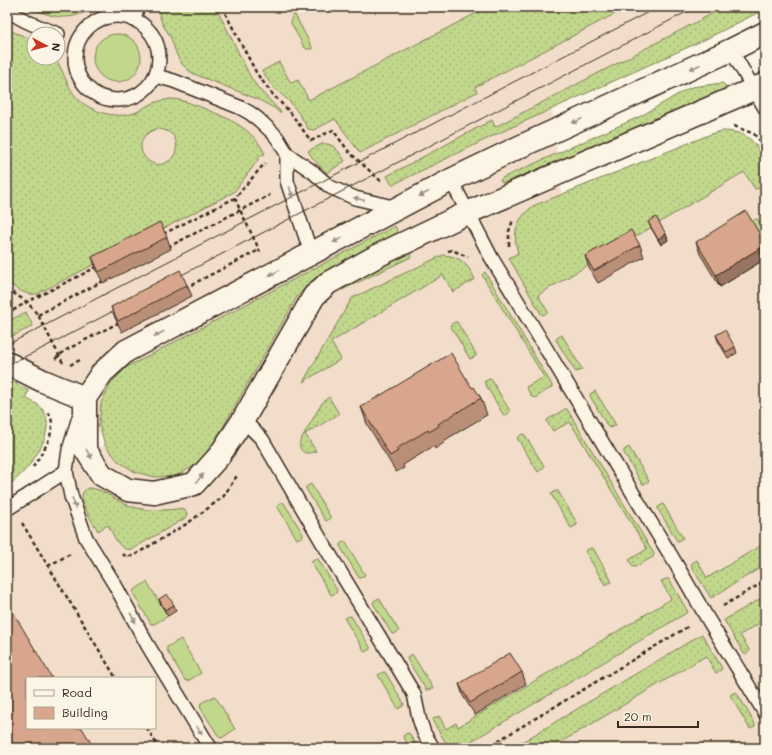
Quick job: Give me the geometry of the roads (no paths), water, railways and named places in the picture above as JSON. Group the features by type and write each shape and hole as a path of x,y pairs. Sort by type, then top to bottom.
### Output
{"street":[{"path":"759,86 467,213 379,255 328,283 314,296 243,420 219,456 194,484 154,493 128,490 102,475 85,449 85,398 102,373 126,351 451,180 765,33"},
{"path":"7,363 43,381 85,398"}],"lane":[{"path":"133,20 138,7"},
{"path":"7,8 29,23 37,26"},
{"path":"117,16 128,17 133,20 138,21 146,28 158,45 159,66 156,76 150,85 133,98 112,101 102,98 85,86 79,76 75,56 77,46 88,28 97,22 117,16"},
{"path":"66,37 79,42"},
{"path":"730,50 759,86 765,108"},
{"path":"156,76 174,81 250,113 273,133 287,154 313,172 330,187 355,198 397,208"},
{"path":"287,154 287,181 308,244 309,255"},
{"path":"451,180 491,257 765,714"},
{"path":"85,398 69,450 66,471 71,496 86,538 115,585 147,644 211,748"},
{"path":"243,420 262,439 414,694 424,733 433,748"},
{"path":"9,508 66,471"}],"tram line":[{"path":"7,345 658,7"},
{"path":"172,280 696,7"},
{"path":"7,365 123,306"}]}
